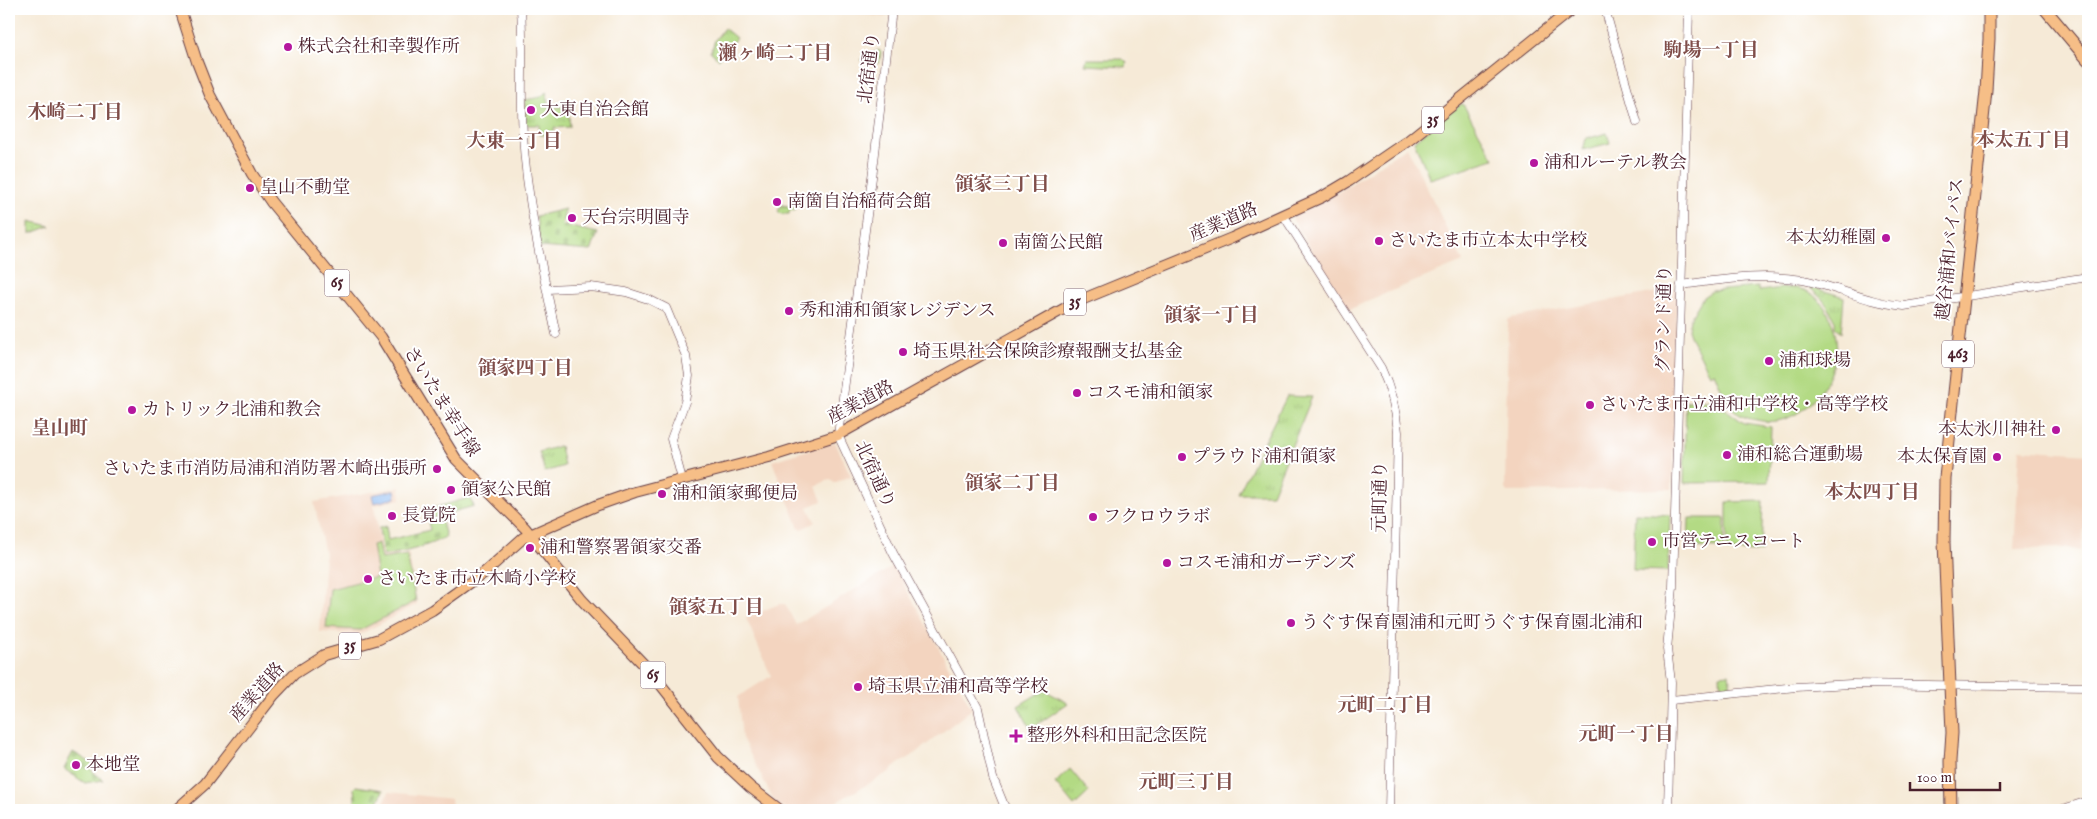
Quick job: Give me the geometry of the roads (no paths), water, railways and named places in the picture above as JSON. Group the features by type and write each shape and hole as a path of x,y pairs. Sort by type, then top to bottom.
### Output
{"highway":[{"name":"越谷浦和バイパス","path":"1957,810 1944,542 1945,478 1986,91 1989,9"},
{"path":"2045,9 2088,60"},
{"name":"越谷浦和バイパス","path":"1951,810 1950,761 1952,734"}],"main road":[{"name":"さいたま幸手線","path":"180,9 196,62 210,96 258,183 283,218 381,338 456,459 531,535 582,600 650,672 718,757 734,774 780,810"},
{"name":"産業道路","path":"176,810 205,784 274,695 294,674 324,655 379,639 405,626 456,594 519,542 531,535 618,498 809,445 838,435 1076,302 1284,216 1349,181 1409,140 1572,9"}],"street":[{"path":"522,9 524,145 537,247 556,334"},
{"name":"北宿通り","path":"892,9 838,435 894,553 978,708 993,778 1006,810"},
{"path":"1604,9 1637,122"},
{"name":"グランド通り","path":"1671,810 1671,682 1667,649 1673,578 1689,9"},
{"name":"元町通り","path":"1284,216 1381,368 1392,393 1396,412 1398,432 1389,810"},
{"path":"1681,285 1748,278 1778,278 1820,284 1890,305 1904,306 2088,277"},
{"path":"546,289 591,287 626,292 648,298 666,308 686,356 689,376 685,402 671,439 682,479"},
{"path":"1671,700 1796,687 1851,684 2088,687"},
{"path":"2060,810 2088,801"}],"water":[{"path":"395,490 396,498 374,503 372,495"}],"place":[{"name":"株式会社和幸製作所","path":"288,47"},
{"name":"大東自治会館","path":"531,110"},
{"name":"浦和ルーテル教会","path":"1534,163"},
{"name":"皇山不動堂","path":"250,188"},
{"name":"南箇自治稲荷会館","path":"777,202"},
{"name":"天台宗明圓寺","path":"572,218"},
{"name":"本太幼稚園","path":"1886,238"},
{"name":"さいたま市立本太中学校","path":"1379,241"},
{"name":"南箇公民館","path":"1003,243"},
{"name":"秀和浦和領家レジデンス","path":"789,311"},
{"name":"埼玉県社会保険診療報酬支払基金","path":"903,352"},
{"name":"浦和球場","path":"1769,361"},
{"name":"コスモ浦和領家","path":"1077,393"},
{"name":"さいたま市立浦和中学校・高等学校","path":"1590,405"},
{"name":"カトリック北浦和教会","path":"132,410"},
{"name":"本太氷川神社","path":"2056,430"},
{"name":"浦和総合運動場","path":"1727,455"},
{"name":"プラウド浦和領家","path":"1182,457"},
{"name":"本太保育園","path":"1997,457"},
{"name":"さいたま市消防局浦和消防署木崎出張所","path":"437,469"},
{"name":"領家公民館","path":"451,490"},
{"name":"浦和領家郵便局","path":"662,494"},
{"name":"長覚院","path":"392,516"},
{"name":"フクロウラボ","path":"1093,517"},
{"name":"市営テニスコート","path":"1652,542"},
{"name":"浦和警察署領家交番","path":"530,548"},
{"name":"コスモ浦和ガーデンズ","path":"1167,563"},
{"name":"さいたま市立木崎小学校","path":"368,579"},
{"name":"うぐす保育園浦和元町うぐす保育園北浦和","path":"1291,623"},
{"name":"埼玉県立浦和高等学校","path":"858,687"},
{"name":"整形外科和田記念医院","path":"1016,736"},
{"name":"本地堂","path":"76,765"}],"district":[{"name":"駒場一丁目","path":"1711,51"},
{"name":"瀬ヶ崎二丁目","path":"775,54"},
{"name":"木崎二丁目","path":"75,113"},
{"name":"本太五丁目","path":"2023,141"},
{"name":"大東一丁目","path":"514,142"},
{"name":"領家三丁目","path":"1002,185"},
{"name":"領家一丁目","path":"1211,316"},
{"name":"領家四丁目","path":"525,369"},
{"name":"皇山町","path":"60,429"},
{"name":"領家二丁目","path":"1012,484"},
{"name":"本太四丁目","path":"1872,493"},
{"name":"領家五丁目","path":"716,608"},
{"name":"元町二丁目","path":"1385,706"},
{"name":"元町一丁目","path":"1626,735"},
{"name":"元町三丁目","path":"1186,783"}]}
